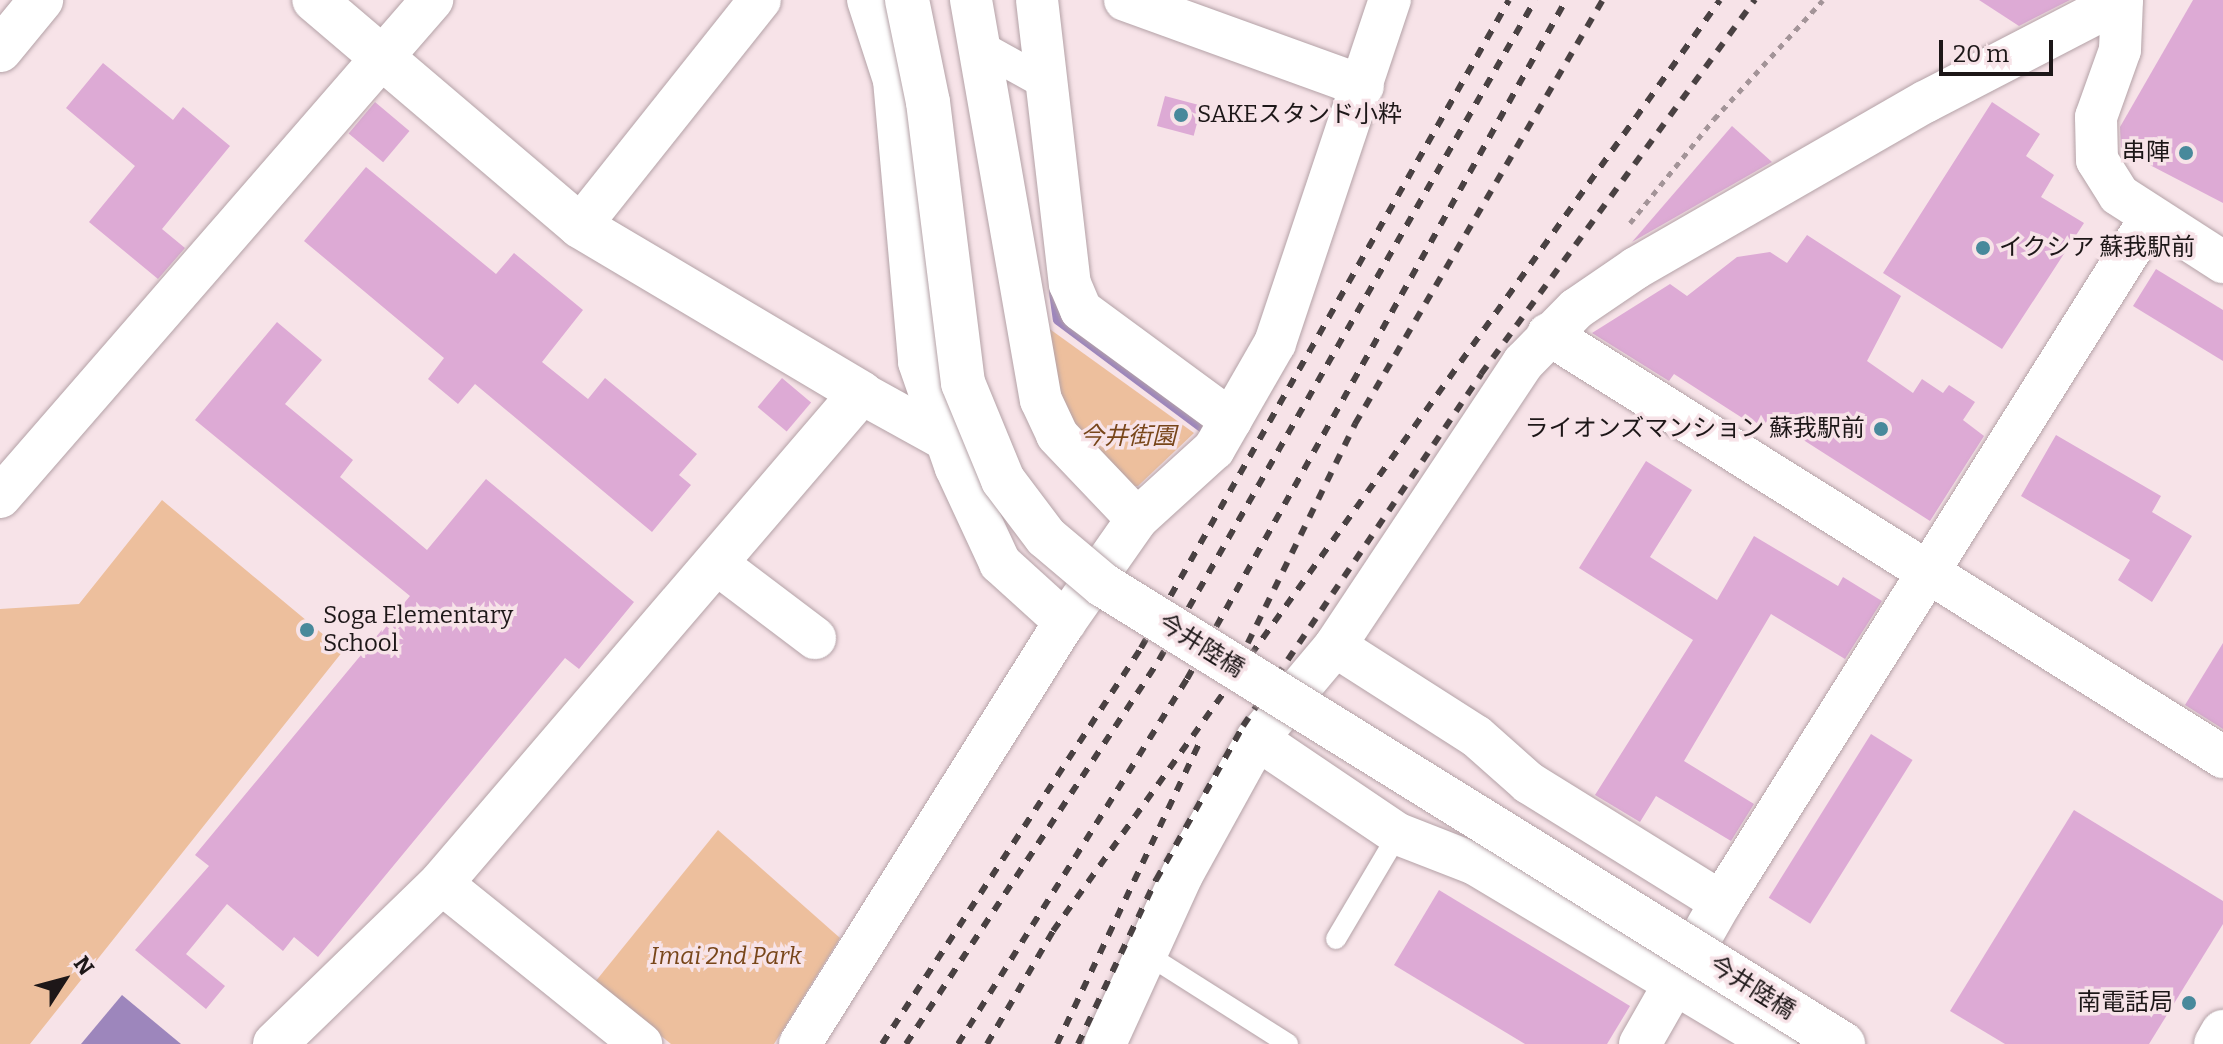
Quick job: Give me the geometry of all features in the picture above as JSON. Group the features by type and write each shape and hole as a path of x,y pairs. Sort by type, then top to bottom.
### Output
{"street":[{"path":"0,50 41,0"},
{"path":"314,0 382,61 580,226 946,440"},
{"path":"0,496 432,0"},
{"path":"580,226 760,0"},
{"path":"868,0 894,80 919,362 946,440 1004,544 1020,585 1065,622"},
{"name":"今井陸橋","path":"907,0 928,102 963,383 1003,480 1046,537 1103,585 1843,1044"},
{"path":"971,0 984,49 1013,260 1041,400 1072,466 1137,519"},
{"path":"1037,0 1070,284 1081,310 1231,420"},
{"path":"1125,0 1363,86"},
{"path":"800,1044 1065,622 1137,519 1214,449 1231,420 1290,308 1390,0"},
{"path":"1105,1044 1182,875 1257,739 1335,646 1523,363 1548,334 1636,268 1925,102 2122,0 2120,50 2096,117 2097,160 2119,195 2223,262"},
{"path":"984,49 1045,83"},
{"path":"1640,1044 1721,902 2151,217"},
{"path":"1013,260 1068,255"},
{"path":"1548,334 2223,757"},
{"path":"275,1044 441,883 861,393"},
{"path":"717,564 815,638"},
{"path":"1335,646 1481,752 1721,902"},
{"path":"1257,739 1677,981 1776,1044"},
{"path":"441,883 641,1044"},
{"path":"2216,1044 2223,1032"}],"lane":[{"path":"1336,939 1416,833"},
{"path":"1148,955 1288,1044"}],"path":[{"path":"1636,268 1612,245 1714,119 1823,0"}],"green space":[{"name":"今井街園","path":"1033,317 1194,433 1138,486 1111,485 1048,408"},
{"path":"162,500 343,651 30,1044 0,1044 0,609 79,604"},
{"name":"Imai 2nd Park","path":"718,830 840,938 774,1044 671,1044 595,982"}],"shaded area":[{"path":"122,995 181,1044 81,1044"}],"building":[{"path":"1979,0 2070,0 2019,26"},
{"path":"2193,0 2223,0 2223,203 2121,150 2120,127"},
{"path":"103,63 173,120 183,107 230,146 162,229 185,248 158,279 89,222 135,166 66,108"},
{"path":"1165,96 1202,106 1194,136 1157,126"},
{"path":"375,102 409,131 383,162 349,133"},
{"name":"イクシア 蘇我駅前","path":"1992,102 2040,134 2026,156 2054,175 2041,197 2084,223 2002,349 1883,273"},
{"path":"1732,126 1772,162 1632,242"},
{"path":"366,167 496,274 514,253 583,310 542,362 588,399 605,378 697,454 679,475 691,485 652,532 475,384 458,404 428,379 444,358 304,241"},
{"path":"1807,235 1901,296 1867,361 1913,393 1922,379 1943,393 1949,385 1975,402 1963,420 1984,436 1930,521 1769,418 1761,430 1674,374 1669,381 1592,333 1670,284 1687,296 1737,257 1770,252 1787,263"},
{"path":"2156,269 2223,310 2223,361 2133,306"},
{"path":"277,322 322,360 285,404 353,460 340,477 427,550 486,479 634,602 579,669 565,658 318,957 294,937 283,951 227,904 186,954 225,986 206,1009 135,950 209,866 195,855 410,596 195,420"},
{"path":"782,378 811,402 787,432 758,407"},
{"path":"2056,435 2161,496 2152,512 2192,536 2152,602 2118,580 2130,560 2021,496"},
{"path":"1646,461 1692,490 1650,557 1717,600 1754,536 1838,586 1843,577 1882,601 1845,659 1771,614 1684,761 1754,804 1731,841 1656,796 1640,822 1595,795 1693,640 1579,568"},
{"path":"2223,643 2223,729 2185,705"},
{"path":"1871,734 1913,760 1810,924 1769,898"},
{"path":"2074,810 2223,901 2223,924 2149,1044 2005,1044 1950,1011"},
{"path":"1439,890 1630,1006 1607,1044 1525,1044 1394,965"}],"waterway":[{"path":"1054,292 1058,319 1209,432"}],"railway":[{"path":"882,1044 1141,648 1509,0"},
{"path":"906,1044 1159,660 1535,0"},
{"path":"958,1044 1187,679 1566,0"},
{"path":"1239,661 1355,424 1603,0"},
{"path":"987,1044 1053,931 1720,0"},
{"path":"1078,1044 1156,880 1243,726 1481,374 1755,0"},
{"path":"1057,1044 1201,740"}],"place":[{"name":"SAKEスタンド小粋","path":"1181,115"},
{"name":"串陣","path":"2186,153"},
{"name":"イクシア 蘇我駅前","path":"1983,248"},
{"name":"ライオンズマンション 蘇我駅前","path":"1881,429"},
{"name":"Soga Elementary School","path":"307,630"},
{"name":"南電話局","path":"2189,1003"}]}
